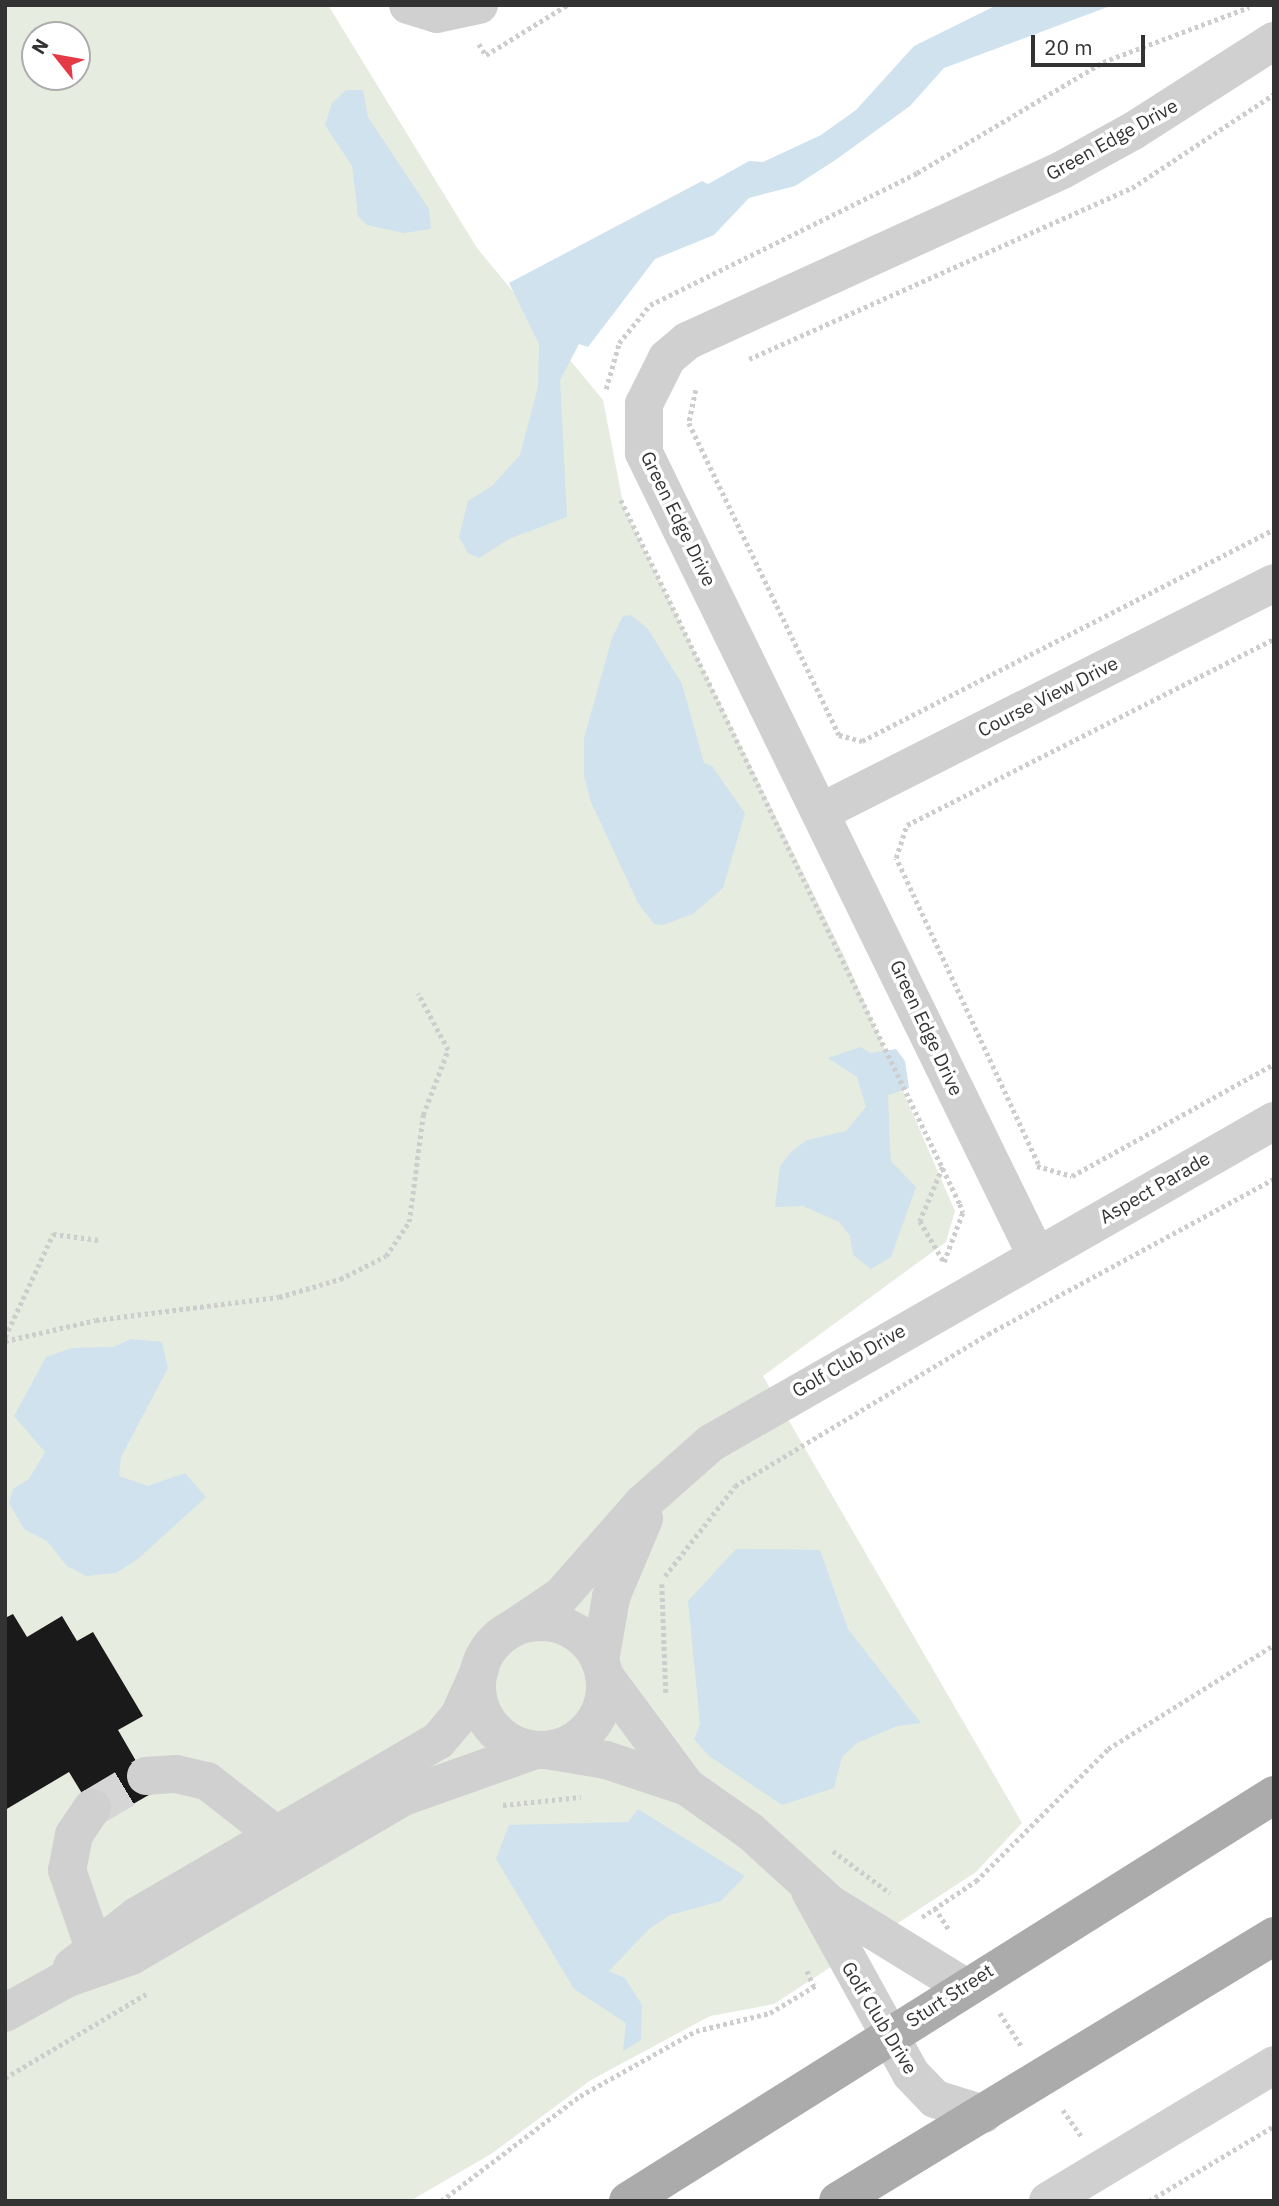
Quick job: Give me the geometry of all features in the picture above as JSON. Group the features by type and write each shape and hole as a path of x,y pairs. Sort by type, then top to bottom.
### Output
{"main road":[{"name":"Sturt Street","path":"628,2201 972,1982 1274,1795"},
{"path":"838,2201 1274,1936"}],"street":[{"path":"408,5 437,14 479,5"},
{"name":"Green Edge Drive","path":"1036,1255 999,1185 823,811 644,453 641,428 653,381 687,341 718,323 1062,170 1155,118 1274,41"},
{"name":"Course View Drive","path":"823,811 1274,583"},
{"name":"Aspect Parade","path":"1036,1255 1274,1121"},
{"name":"Golf Club Drive","path":"515,1627 561,1596 670,1479 752,1417 1036,1255"},
{"name":"Golf Club Drive","path":"670,1479 620,1572 602,1668 643,1731 687,1787 767,1845 807,1886 884,1941 972,1982"},
{"path":"5,2013 49,1987 131,1956 402,1797 541,1750 588,1730 600,1710 602,1668 570,1629 538,1622 515,1627 497,1640 457,1719 438,1741 137,1916 49,1987"},
{"path":"480,1669 477,1691 489,1723 514,1744 541,1750"},
{"name":"Golf Club Drive","path":"541,1750 622,1764 687,1787"},
{"path":"146,1776 176,1773 206,1781 275,1834"},
{"path":"92,1808 74,1835 67,1870 94,1948"},
{"name":"Golf Club Drive","path":"807,1886 846,1965 888,2036 930,2096 984,2114"},
{"path":"1048,2201 1274,2065"}],"path":[{"path":"603,400 619,343 650,305 917,173 1103,62 1253,5"},
{"path":"736,364 1132,188 1274,94"},
{"path":"699,380 689,423 839,735 862,741 1274,529"},
{"path":"619,495 943,1167 960,1204 963,1213 944,1263 920,1221 943,1167"},
{"path":"1038,1165 895,858 907,825 1274,639"},
{"path":"5,1339 96,1320 290,1295 340,1279 386,1256 409,1222 423,1115 448,1050 418,994"},
{"path":"960,1204 1038,1165 1072,1176 1274,1064"},
{"path":"643,1731 667,1690 660,1587 669,1568 735,1486 988,1334 1274,1179"},
{"path":"5,1339 52,1234 100,1240"},
{"path":"1103,2167 972,1982 935,1908 976,1881 1108,1749 1274,1645"},
{"path":"490,1806 593,1795 622,1764"},
{"path":"825,1846 896,1899"},
{"path":"440,2201 580,2096 706,2026 770,2013 846,1965"},
{"path":"5,2078 149,1992"},
{"path":"1149,2201 1274,2126"}],"shaded area":[{"path":"5,5 328,5 477,248 603,400 624,508 846,960 955,1211 946,1242 763,1376 1022,1823 976,1872 774,2004 710,2016 591,2080 491,2154 410,2201 5,2201"}],"water":[{"path":"997,5 1113,5 944,68 910,106 834,161 795,186 749,198 714,235 655,259 588,347 579,344 560,380 567,517 509,539 479,558 468,553 459,537 468,501 492,486 520,455 538,387 539,344 509,283 702,181 708,184 749,161 763,162 821,135 856,110 914,46"},
{"path":"346,90 363,90 368,117 429,209 431,229 404,233 367,225 358,216 352,166 325,125 332,103"},
{"path":"631,615 648,629 682,684 704,763 712,766 745,813 723,888 693,914 663,925 654,924 638,903 591,802 584,776 584,738 612,638 623,616"},
{"path":"860,1047 871,1053 896,1049 905,1061 909,1088 888,1095 891,1161 916,1187 891,1257 871,1269 853,1255 850,1236 839,1222 803,1206 775,1207 780,1166 791,1152 807,1140 846,1131 866,1107 857,1077 828,1058"},
{"path":"131,1339 162,1342 168,1368 121,1457 119,1476 148,1486 185,1473 206,1497 139,1558 116,1573 86,1576 67,1566 47,1541 24,1529 9,1503 13,1489 29,1479 45,1452 14,1416 46,1357 72,1348 114,1347"},
{"path":"736,1549 820,1550 848,1629 921,1723 897,1726 857,1743 842,1757 834,1788 782,1805 709,1756 694,1739 700,1724 688,1601"},
{"path":"638,1809 745,1876 721,1901 670,1915 649,1929 609,1971 625,1978 642,2005 641,2040 623,2051 626,2023 574,1989 496,1859 509,1825 628,1822"}],"building":[{"path":"13,1614 27,1637 62,1616 77,1641 93,1632 143,1716 118,1730 154,1792 100,1823 69,1772 5,1810 5,1618"}],"tunnel":[{"path":"92,1808 146,1776"}]}
